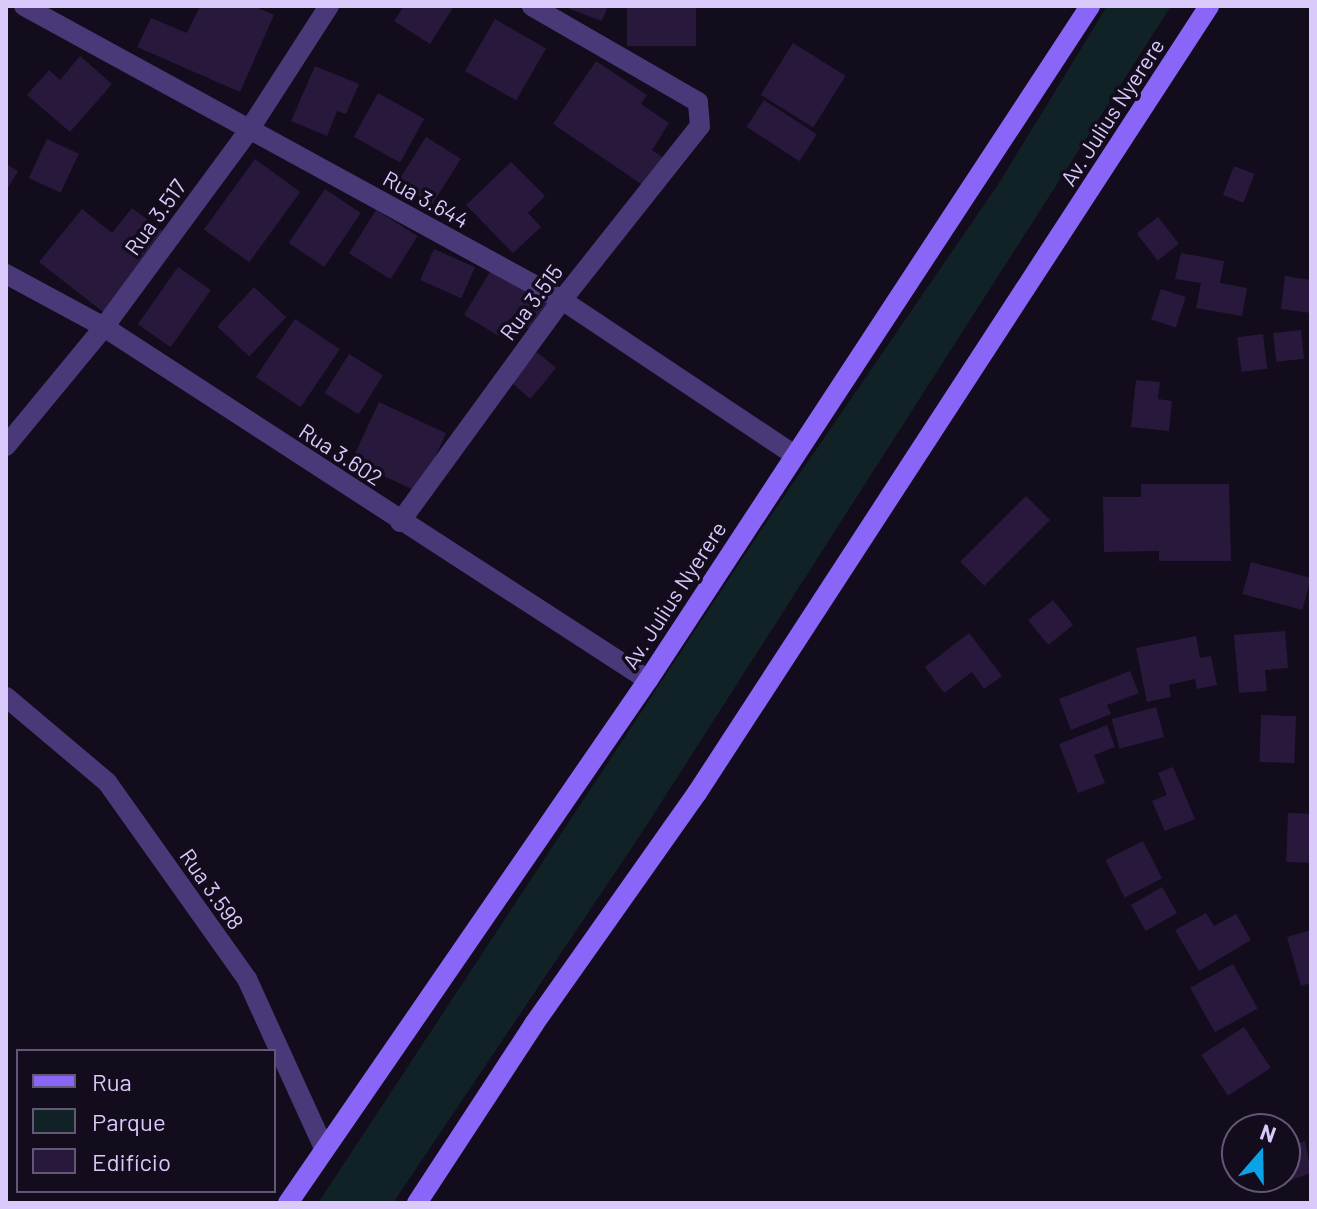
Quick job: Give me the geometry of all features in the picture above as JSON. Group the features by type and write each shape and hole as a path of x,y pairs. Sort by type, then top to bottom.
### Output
{"main road":[{"name":"Av. Julius Nyerere","path":"288,1203 648,680 793,454 1016,126 1090,6"},
{"name":"Av. Julius Nyerere","path":"417,1203 534,1024 697,793 1209,6"}],"street":[{"name":"Rua 3.644","path":"24,6 562,300 793,454"},
{"name":"Rua 3.517","path":"6,446 104,327 249,130 329,6"},
{"name":"Rua 3.515","path":"400,522 562,300 700,126 702,116 698,102 532,6"},
{"name":"Rua 3.602","path":"6,274 104,327 400,522 648,680"},
{"name":"Rua 3.598","path":"6,697 107,782 247,979 324,1148"}],"green space":[{"path":"1107,6 1171,6 641,834 393,1203 318,1203 763,527 999,183"}],"building":[{"path":"200,6 254,6 274,15 240,92 137,47 151,18 187,33"},
{"path":"404,6 454,6 430,44 394,21"},
{"path":"562,6 608,6 602,21"},
{"path":"627,6 696,6 696,46 627,46"},
{"path":"495,19 546,48 516,100 465,71"},
{"path":"793,43 846,76 813,128 761,95"},
{"path":"80,56 112,84 70,132 27,95 49,70 60,80"},
{"path":"596,61 647,95 641,104 669,123 652,150 667,160 647,188 553,124"},
{"path":"315,66 359,84 346,114 337,111 327,136 291,121"},
{"path":"378,93 424,119 400,162 354,137"},
{"path":"764,100 817,134 799,161 747,127"},
{"path":"426,137 461,159 432,205 397,183"},
{"path":"47,139 79,154 61,193 29,178"},
{"path":"255,159 300,192 249,262 204,229"},
{"path":"511,162 545,196 528,213 541,227 513,253 466,205"},
{"path":"6,164 18,171 6,191"},
{"path":"1234,166 1255,174 1243,203 1223,195"},
{"path":"325,189 361,213 324,267 289,243"},
{"path":"132,208 169,236 107,315 39,262 82,209 112,233"},
{"path":"376,210 418,236 391,279 349,253"},
{"path":"1158,217 1179,244 1158,260 1137,234"},
{"path":"434,249 475,267 461,298 420,280"},
{"path":"1181,253 1224,261 1220,283 1247,288 1242,316 1196,308 1201,283 1175,279"},
{"path":"178,267 211,290 171,347 138,324"},
{"path":"491,270 548,304 532,331 510,318 499,336 464,315"},
{"path":"1285,276 1311,280 1311,313 1281,309"},
{"path":"254,287 286,317 249,357 217,326"},
{"path":"1161,289 1186,297 1176,327 1151,319"},
{"path":"295,319 340,349 301,407 256,377"},
{"path":"1301,330 1304,359 1276,362 1273,333"},
{"path":"1263,334 1267,369 1241,372 1237,337"},
{"path":"537,352 556,368 530,399 511,383"},
{"path":"349,354 383,375 359,414 325,393"},
{"path":"1136,380 1160,382 1158,399 1172,401 1169,431 1131,427"},
{"path":"379,402 446,433 419,492 352,461"},
{"path":"1141,484 1229,484 1231,561 1159,561 1159,551 1104,552 1103,497 1141,497"},
{"path":"1026,496 1050,520 984,586 960,562"},
{"path":"1251,562 1311,578 1302,610 1242,594"},
{"path":"1053,600 1073,625 1048,645 1028,620"},
{"path":"1285,631 1288,668 1265,670 1267,691 1239,693 1234,635"},
{"path":"969,633 1002,676 984,689 972,672 944,693 925,667"},
{"path":"1196,636 1200,658 1211,656 1217,685 1197,689 1195,679 1169,685 1171,697 1147,702 1136,648"},
{"path":"1130,671 1139,693 1107,705 1111,714 1071,730 1059,699"},
{"path":"1156,707 1164,737 1120,749 1112,719"},
{"path":"1261,715 1296,716 1294,763 1259,762"},
{"path":"1107,725 1115,747 1094,755 1105,783 1078,793 1059,744"},
{"path":"1173,767 1195,819 1165,831 1152,801 1167,795 1158,773"},
{"path":"1288,813 1311,814 1309,863 1286,862"},
{"path":"1143,841 1162,878 1125,897 1106,860"},
{"path":"1162,887 1177,913 1146,931 1131,905"},
{"path":"1206,913 1214,926 1236,914 1251,940 1199,971 1175,930"},
{"path":"1311,930 1311,983 1301,986 1287,937"},
{"path":"1233,964 1258,1009 1215,1032 1190,988"},
{"path":"1244,1027 1271,1068 1228,1096 1201,1055"},
{"path":"1305,1141 1311,1173 1301,1177 1301,1142"}]}
